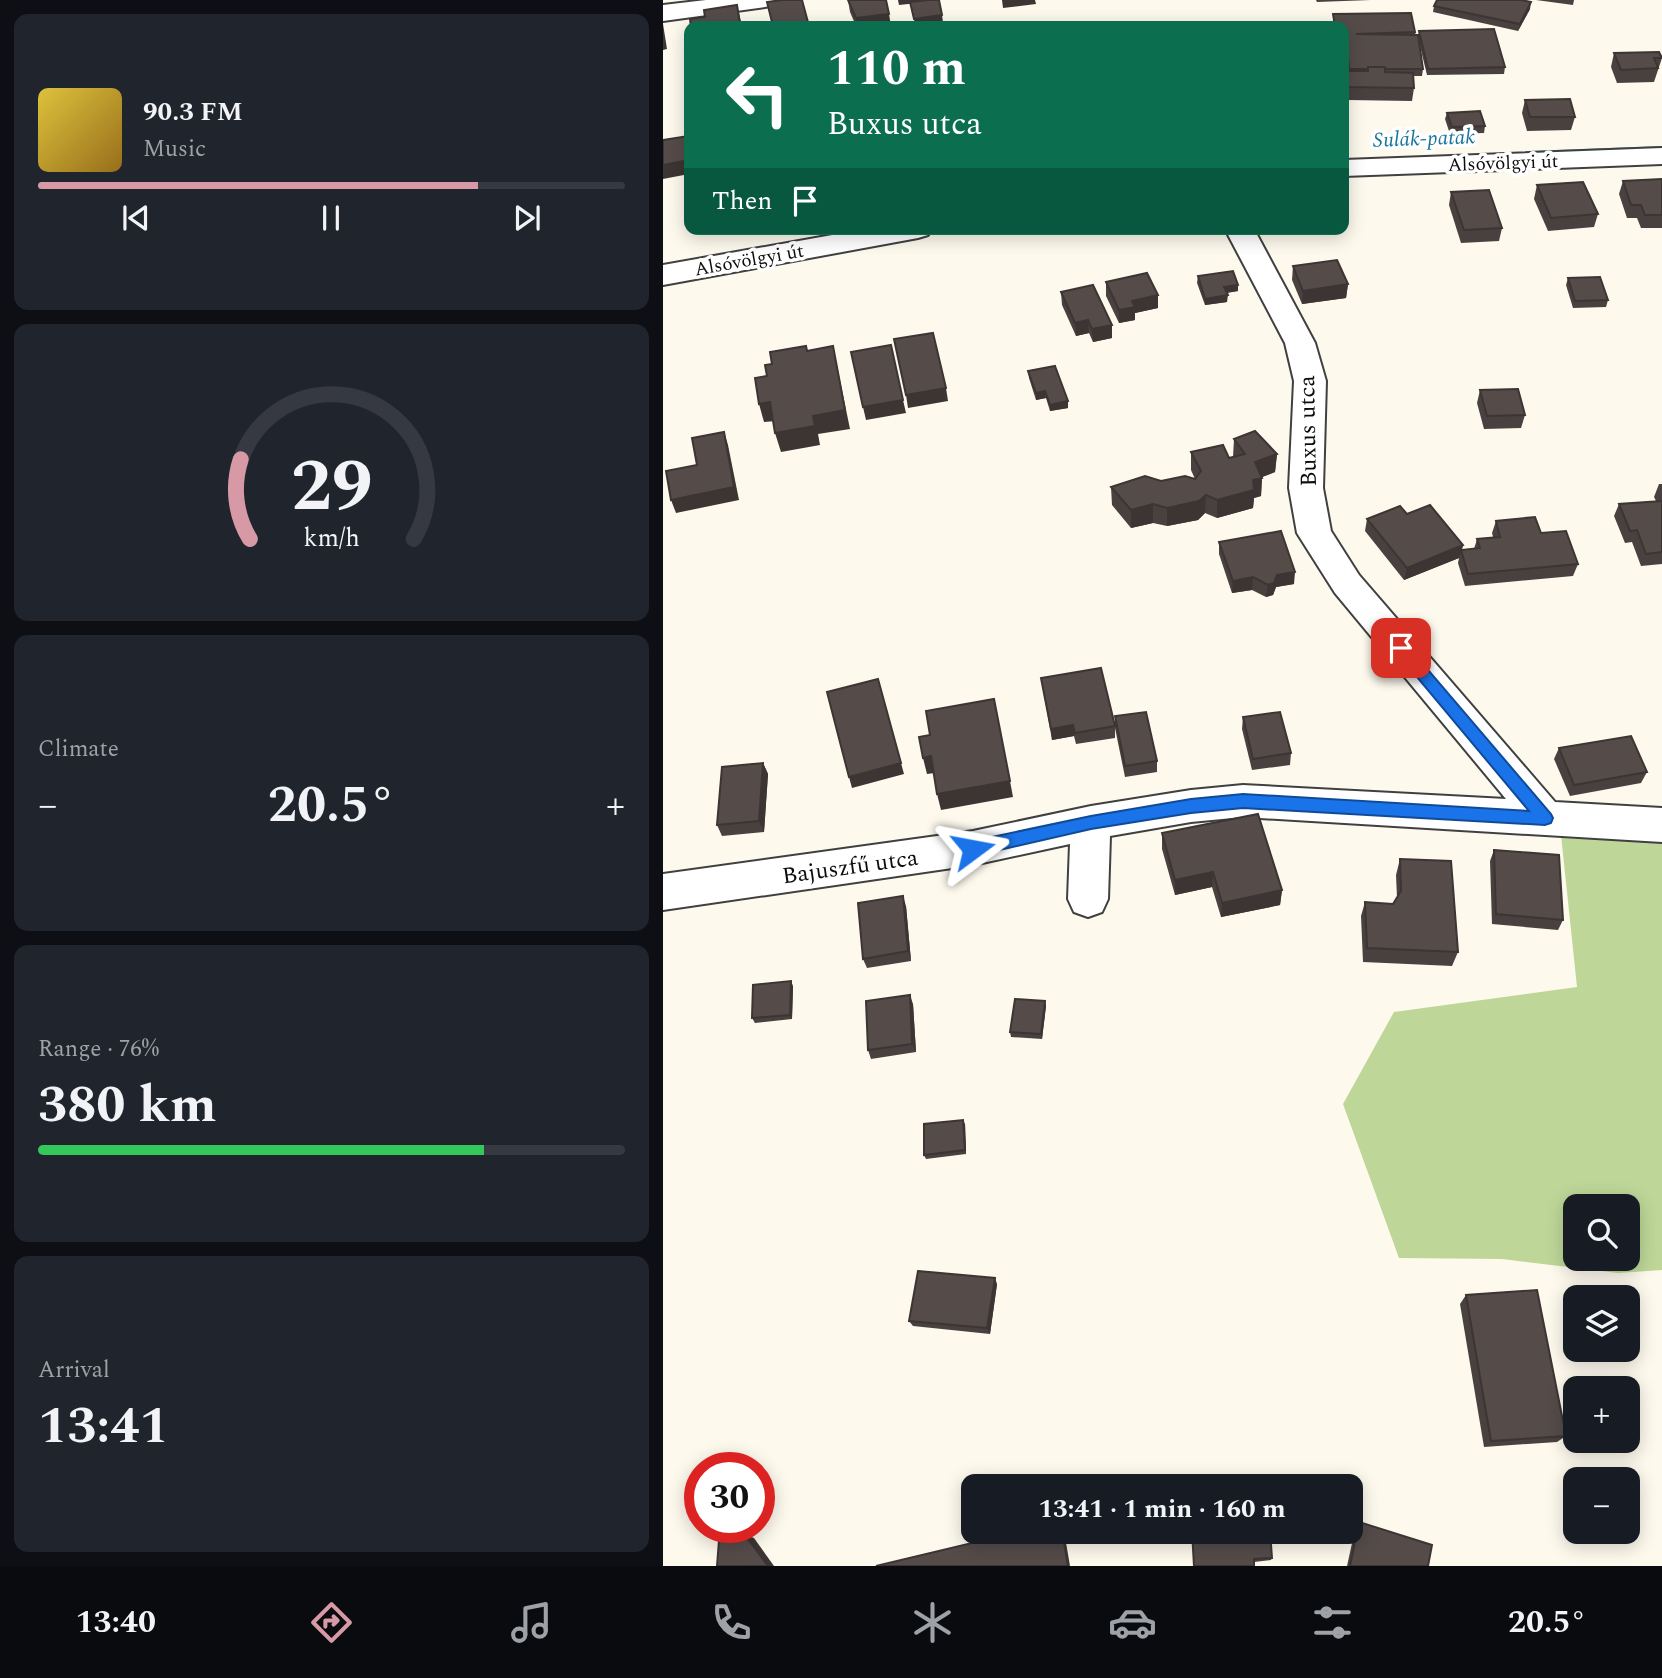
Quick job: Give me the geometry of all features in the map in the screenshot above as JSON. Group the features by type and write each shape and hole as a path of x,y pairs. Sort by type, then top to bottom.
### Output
{"street":[{"path":"663,13 765,0"},
{"name":"Alsóvölgyi út","path":"1349,168 1662,156"},
{"name":"Alsóvölgyi út","path":"663,275 885,235"},
{"name":"Buxus utca","path":"1242,235 1300,343 1310,380 1306,488 1315,533 1347,584 1545,818"},
{"name":"Bajuszfű utca","path":"663,892 973,849 1091,822 1191,806 1243,801 1662,825"},
{"path":"1088,899 1091,822"}],"green space":[{"path":"1561,835 1662,841 1662,1270 1618,1273 1601,1271 1640,1271 1640,1194 1563,1194 1563,1266 1502,1259 1399,1258 1343,1104 1394,1012 1577,987"}],"building":[{"path":"802,0 808,21 772,21 767,2"},
{"path":"848,0 886,0 889,14 856,18"},
{"path":"939,0 942,15 914,19 910,2"},
{"path":"1437,0 1531,2 1520,24 1434,6"},
{"path":"737,5 740,21 690,21 705,17 704,10"},
{"path":"1411,13 1415,32 1356,34 1418,35 1423,69 1349,69 1349,21 1334,21 1333,14"},
{"path":"1494,29 1505,67 1428,69 1419,31"},
{"path":"1659,52 1662,58 1654,58 1658,68 1621,70 1614,53"},
{"path":"1368,67 1385,67 1385,72 1413,73 1414,88 1349,87 1349,71 1368,71"},
{"path":"1570,99 1575,117 1530,117 1525,100"},
{"path":"1480,111 1485,126 1452,127 1447,113"},
{"path":"684,137 684,161 663,165 663,140"},
{"path":"1662,179 1662,215 1645,215 1641,205 1631,205 1623,181"},
{"path":"1583,182 1598,214 1551,218 1537,185"},
{"path":"1489,190 1502,228 1464,230 1451,192"},
{"path":"1337,260 1348,284 1303,291 1293,266"},
{"path":"1233,271 1238,285 1224,287 1228,295 1205,299 1198,276"},
{"path":"1147,273 1158,295 1132,301 1135,307 1119,310 1106,282"},
{"path":"1600,277 1608,300 1575,301 1568,278"},
{"path":"1093,285 1112,325 1092,329 1088,320 1075,323 1061,292"},
{"path":"933,333 946,388 906,395 894,339"},
{"path":"891,345 903,400 863,407 851,352"},
{"path":"806,346 807,351 833,346 845,410 813,416 815,426 775,433 770,402 759,404 755,378 767,376 765,365 772,364 770,352"},
{"path":"1055,366 1068,401 1050,405 1045,391 1036,393 1028,371"},
{"path":"1518,389 1525,415 1487,416 1480,390"},
{"path":"1255,431 1277,454 1255,462 1262,478 1253,480 1254,490 1217,500 1206,495 1199,501 1167,508 1153,504 1131,510 1111,487 1145,476 1161,481 1185,476 1195,479 1201,471 1191,452 1223,445 1229,458 1245,454 1234,439"},
{"path":"724,432 734,487 671,500 666,471 697,465 692,438"},
{"path":"1662,501 1662,552 1646,554 1637,530 1630,531 1619,504"},
{"path":"1430,505 1463,545 1407,568 1367,519 1400,506 1407,514"},
{"path":"1535,517 1541,533 1566,531 1578,564 1468,574 1461,550 1480,548 1477,539 1500,537 1496,521"},
{"path":"1281,531 1295,572 1277,575 1274,583 1268,585 1253,577 1233,581 1219,542"},
{"path":"1101,668 1115,726 1075,733 1073,725 1051,729 1041,678"},
{"path":"878,679 901,763 849,777 827,692"},
{"path":"994,699 1010,781 937,794 931,756 923,758 919,737 930,735 926,711"},
{"path":"1146,712 1157,761 1125,766 1115,716"},
{"path":"1280,712 1291,753 1253,759 1243,717"},
{"path":"1631,736 1647,772 1574,785 1559,748"},
{"path":"763,763 759,821 717,825 722,767"},
{"path":"1258,814 1282,890 1222,903 1213,872 1175,880 1162,833"},
{"path":"1494,850 1559,855 1563,920 1496,914"},
{"path":"1400,859 1451,861 1458,952 1367,948 1365,902 1393,904 1401,891"},
{"path":"903,896 908,951 863,959 858,903"},
{"path":"791,981 790,1015 752,1018 753,985"},
{"path":"910,995 912,1044 868,1050 866,1001"},
{"path":"1015,999 1045,1001 1041,1034 1010,1032"},
{"path":"963,1120 965,1150 924,1155 924,1124"},
{"path":"918,1271 995,1278 987,1328 909,1321"},
{"path":"1537,1290 1563,1421 1563,1436 1491,1441 1466,1295"},
{"path":"1363,1523 1432,1545 1428,1566 1350,1566 1354,1544 1363,1544"},
{"path":"719,1543 751,1543 768,1566 717,1566"},
{"path":"968,1544 1064,1544 1068,1566 876,1566"},
{"path":"1193,1544 1271,1544 1272,1558 1254,1559 1254,1566 1194,1566"}],"waterway":[{"name":"Sulák-patak","path":"1528,153 1662,148"}],"route":[{"path":"973,849 1091,822 1191,806 1243,801 1545,818 1401,648"}]}
